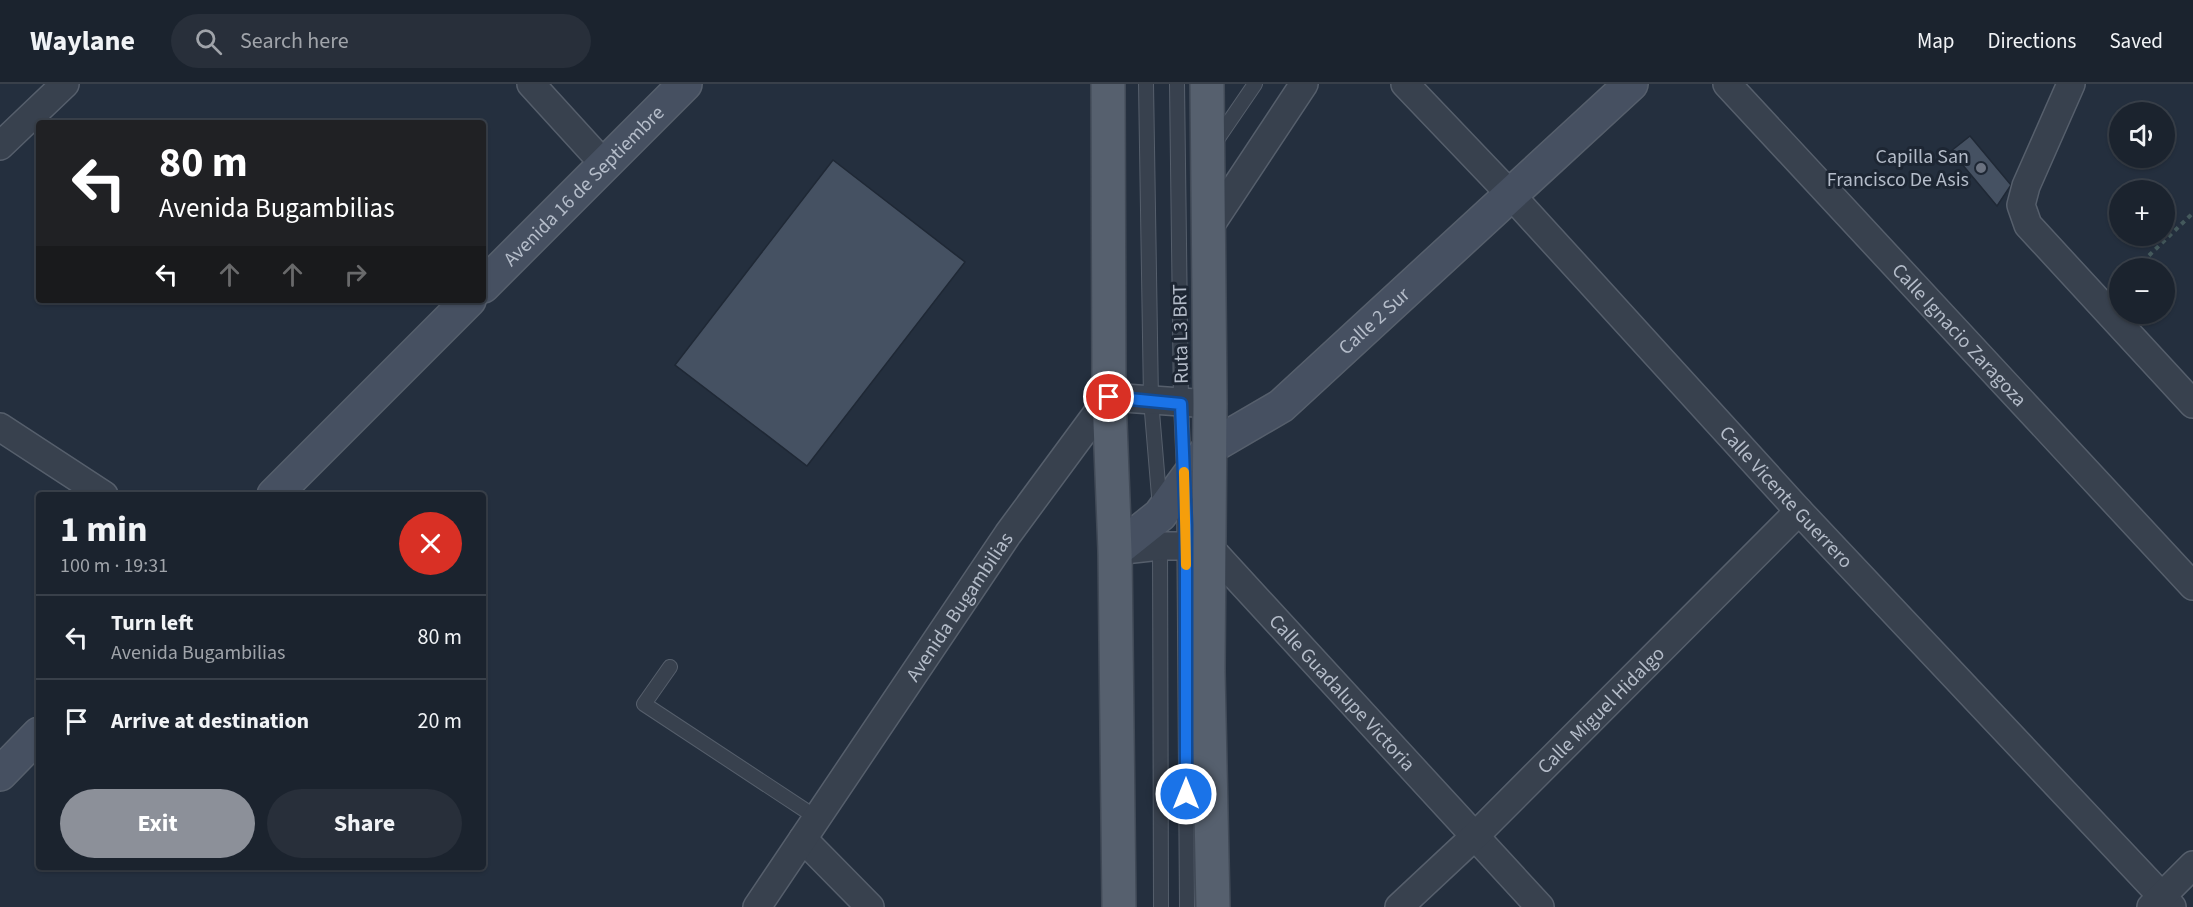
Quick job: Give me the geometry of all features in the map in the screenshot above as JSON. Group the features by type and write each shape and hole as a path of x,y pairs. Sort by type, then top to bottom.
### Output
{"main road":[{"name":"Avenida 16 de Septiembre","path":"486,283 685,84"},
{"path":"1108,84 1109,397 1115,551 1119,907"},
{"path":"1207,84 1208,229 1195,404 1209,448 1178,538 1208,683 1213,907"},
{"name":"Calle 2 Sur","path":"1115,551 1178,538 1184,484 1209,448 1281,406 1512,196 1631,84"},
{"path":"277,492 466,303"},
{"path":"0,774 36,737"}],"street":[{"path":"0,146 65,84"},
{"path":"531,84 604,164"},
{"path":"1208,229 1304,84"},
{"name":"Calle Vicente Guerrero","path":"1405,84 1512,196 1799,511 2162,903"},
{"name":"Calle Ignacio Zaragoza","path":"1727,84 2193,586"},
{"path":"2071,84 2026,186 2021,205 2028,225 2193,404"},
{"path":"1109,397 1195,404"},
{"name":"Avenida Bugambilias","path":"757,907 1008,534 1109,397"},
{"path":"0,427 99,492"},
{"name":"Calle Miguel Hidalgo","path":"1399,907 1474,836 1799,511"},
{"name":"Calle Guadalupe Victoria","path":"1178,538 1474,836 1540,907"},
{"path":"810,829 870,907"},
{"path":"2162,903 2193,865"}],"lane":[{"path":"1146,84 1151,400 1178,538 1187,907"},
{"name":"Ruta L3 BRT","path":"1177,84 1195,404 1184,484"},
{"path":"1208,153 1255,84"},
{"path":"1161,907 1178,538"},
{"path":"670,667 644,704 810,829"}],"path":[{"path":"2146,258 2193,213"}],"building":[{"name":"Capilla San Francisco De Asis","path":"1970,136 2011,185 1997,206 1951,151"},
{"path":"833,160 965,262 807,466 675,365"}],"slow traffic":[{"path":"1184,472 1186,565"}],"place":[{"name":"Capilla San Francisco De Asis","path":"1981,168"}],"route":[{"path":"1109,397 1181,404 1186,525 1186,794"}]}
